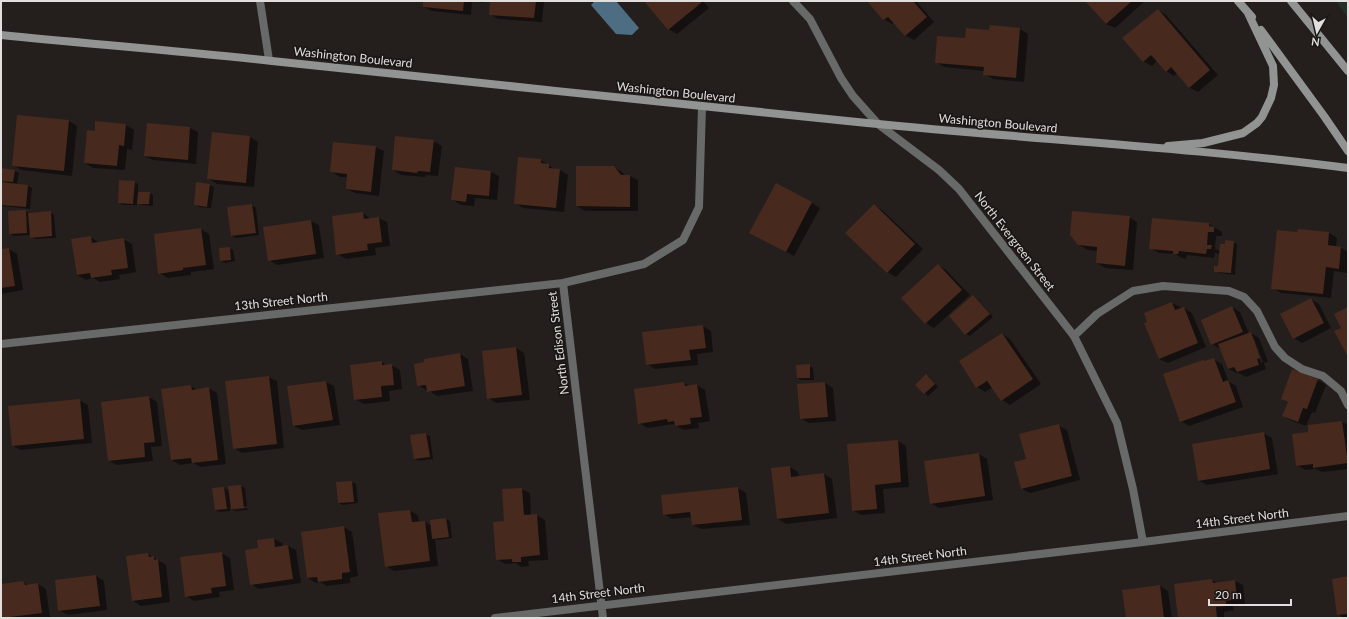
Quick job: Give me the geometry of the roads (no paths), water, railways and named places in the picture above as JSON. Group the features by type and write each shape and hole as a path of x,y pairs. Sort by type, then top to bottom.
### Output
{"main road":[{"path":"1238,1 1348,150"},
{"path":"1291,1 1348,71"},
{"path":"1151,148 1203,143 1243,133 1250,129 1259,120 1271,98 1274,85 1273,66 1248,13"},
{"name":"Washington Boulevard","path":"1,35 269,60 702,107 1151,148 1348,168"}],"street":[{"path":"260,1 269,60"},
{"name":"North Evergreen Street","path":"793,1 810,19 841,78 849,90 878,124 939,170 959,189 1074,336 1117,423 1134,489 1142,542"},
{"name":"North Edison Street","path":"603,618 563,283 644,264 683,240 699,207 702,107"},
{"name":"13th Street North","path":"1,344 563,283"},
{"path":"1074,336 1097,314 1133,291 1163,286 1229,291 1244,297 1257,311 1276,347 1285,358 1302,369 1323,376 1341,391 1348,405"},
{"name":"14th Street North","path":"495,618 1142,542 1348,516"}],"water":[{"path":"595,1 616,1 639,28 632,35 616,34 591,5"}]}
